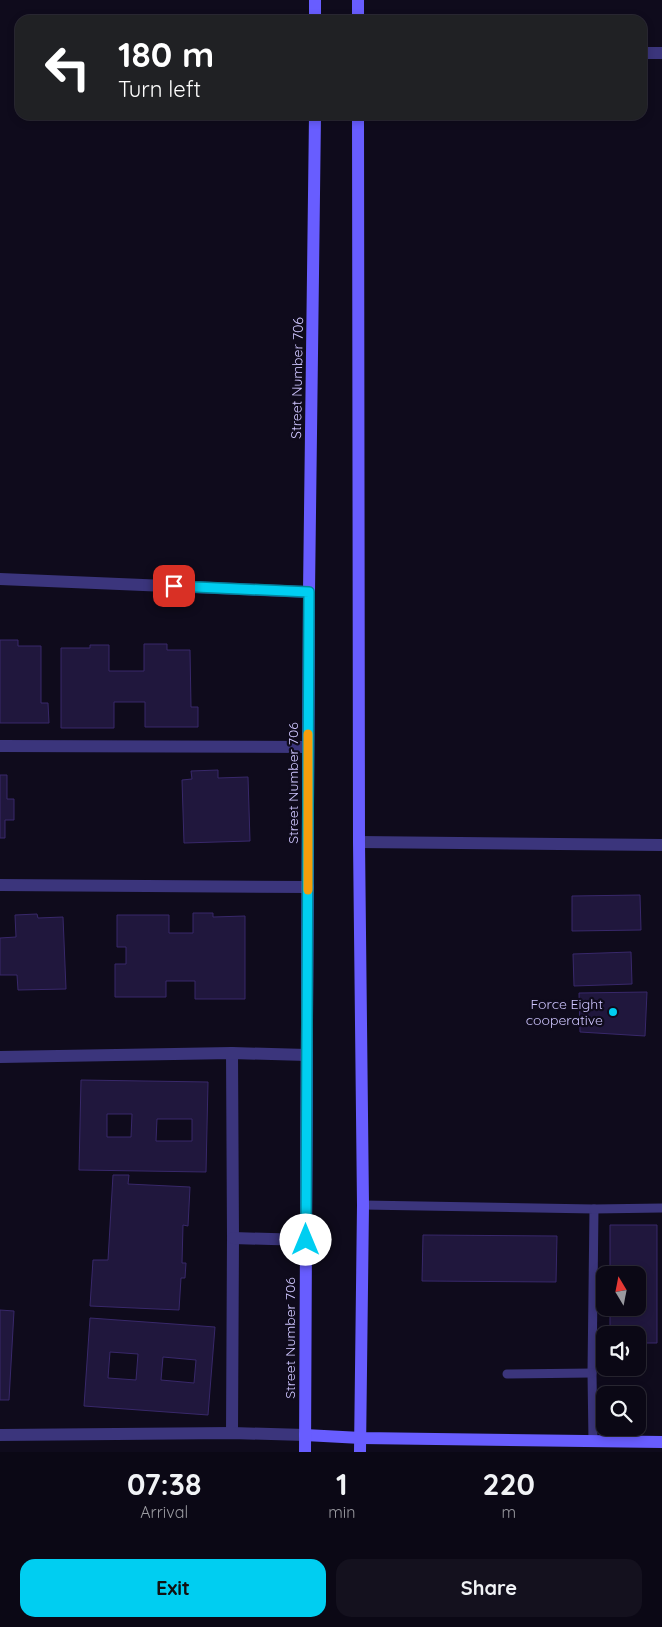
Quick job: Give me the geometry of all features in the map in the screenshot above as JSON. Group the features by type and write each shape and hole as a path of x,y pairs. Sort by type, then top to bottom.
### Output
{"street":[{"path":"315,0 315,15"},
{"path":"358,0 358,15"},
{"path":"647,53 662,53"},
{"name":"Street Number 706","path":"305,1452 309,592 315,120"},
{"path":"358,120 359,842 363,1205 360,1452"},
{"path":"0,579 309,592"},
{"path":"0,746 308,747"},
{"path":"359,842 662,845"},
{"path":"0,885 308,887"},
{"path":"232,1053 232,1433"},
{"path":"0,1057 232,1053 307,1055"},
{"path":"233,1238 306,1240"},
{"path":"0,1435 232,1433 361,1438 662,1442"}],"lane":[{"path":"363,1205 594,1209 662,1208"},
{"path":"593,1442 594,1209"},
{"path":"507,1374 592,1374"}],"building":[{"path":"0,640 18,640 18,646 41,646 41,703 48,703 49,723 0,723"},
{"path":"144,644 167,644 167,650 190,650 191,707 198,707 198,727 145,727 145,702 114,702 114,728 61,728 61,648 90,648 90,645 109,645 109,671 144,671"},
{"path":"218,770 218,778 248,777 250,841 184,843 182,780 192,779 191,771"},
{"path":"0,775 7,775 7,799 14,799 14,820 5,820 5,838 0,838"},
{"path":"640,895 641,930 572,931 572,896"},
{"path":"193,913 213,913 213,917 245,916 245,999 195,999 195,981 166,981 166,997 115,997 115,964 126,964 126,947 117,947 117,915 169,915 169,933 193,933"},
{"path":"37,914 38,918 63,917 66,989 18,990 17,975 0,975 0,938 16,937 15,915"},
{"path":"631,952 632,984 574,986 573,954"},
{"name":"Force Eight cooperative","path":"647,992 645,1036 580,1032 579,993"},
{"path":"81,1080 208,1082 206,1172 79,1170","holes":["107,1114 132,1114 131,1137 107,1137","157,1119 192,1119 192,1141 156,1141"]},
{"path":"113,1175 129,1175 128,1184 190,1187 188,1226 183,1225 182,1263 186,1263 185,1278 181,1278 179,1310 90,1306 93,1260 108,1260"},
{"path":"610,1225 657,1225 657,1343 646,1343 646,1326 610,1326 610,1316 646,1316 646,1266 610,1266"},
{"path":"423,1235 557,1236 556,1282 422,1281"},
{"path":"0,1310 14,1311 9,1400 0,1400"},
{"path":"90,1318 215,1327 208,1415 84,1406","holes":["110,1352 138,1354 136,1380 108,1378","163,1357 196,1360 194,1383 161,1380"]}],"slow traffic":[{"path":"308,734 308,890"}],"place":[{"name":"Force Eight cooperative","path":"613,1012"}],"route":[{"path":"174,586 309,592 306,1240"}]}
